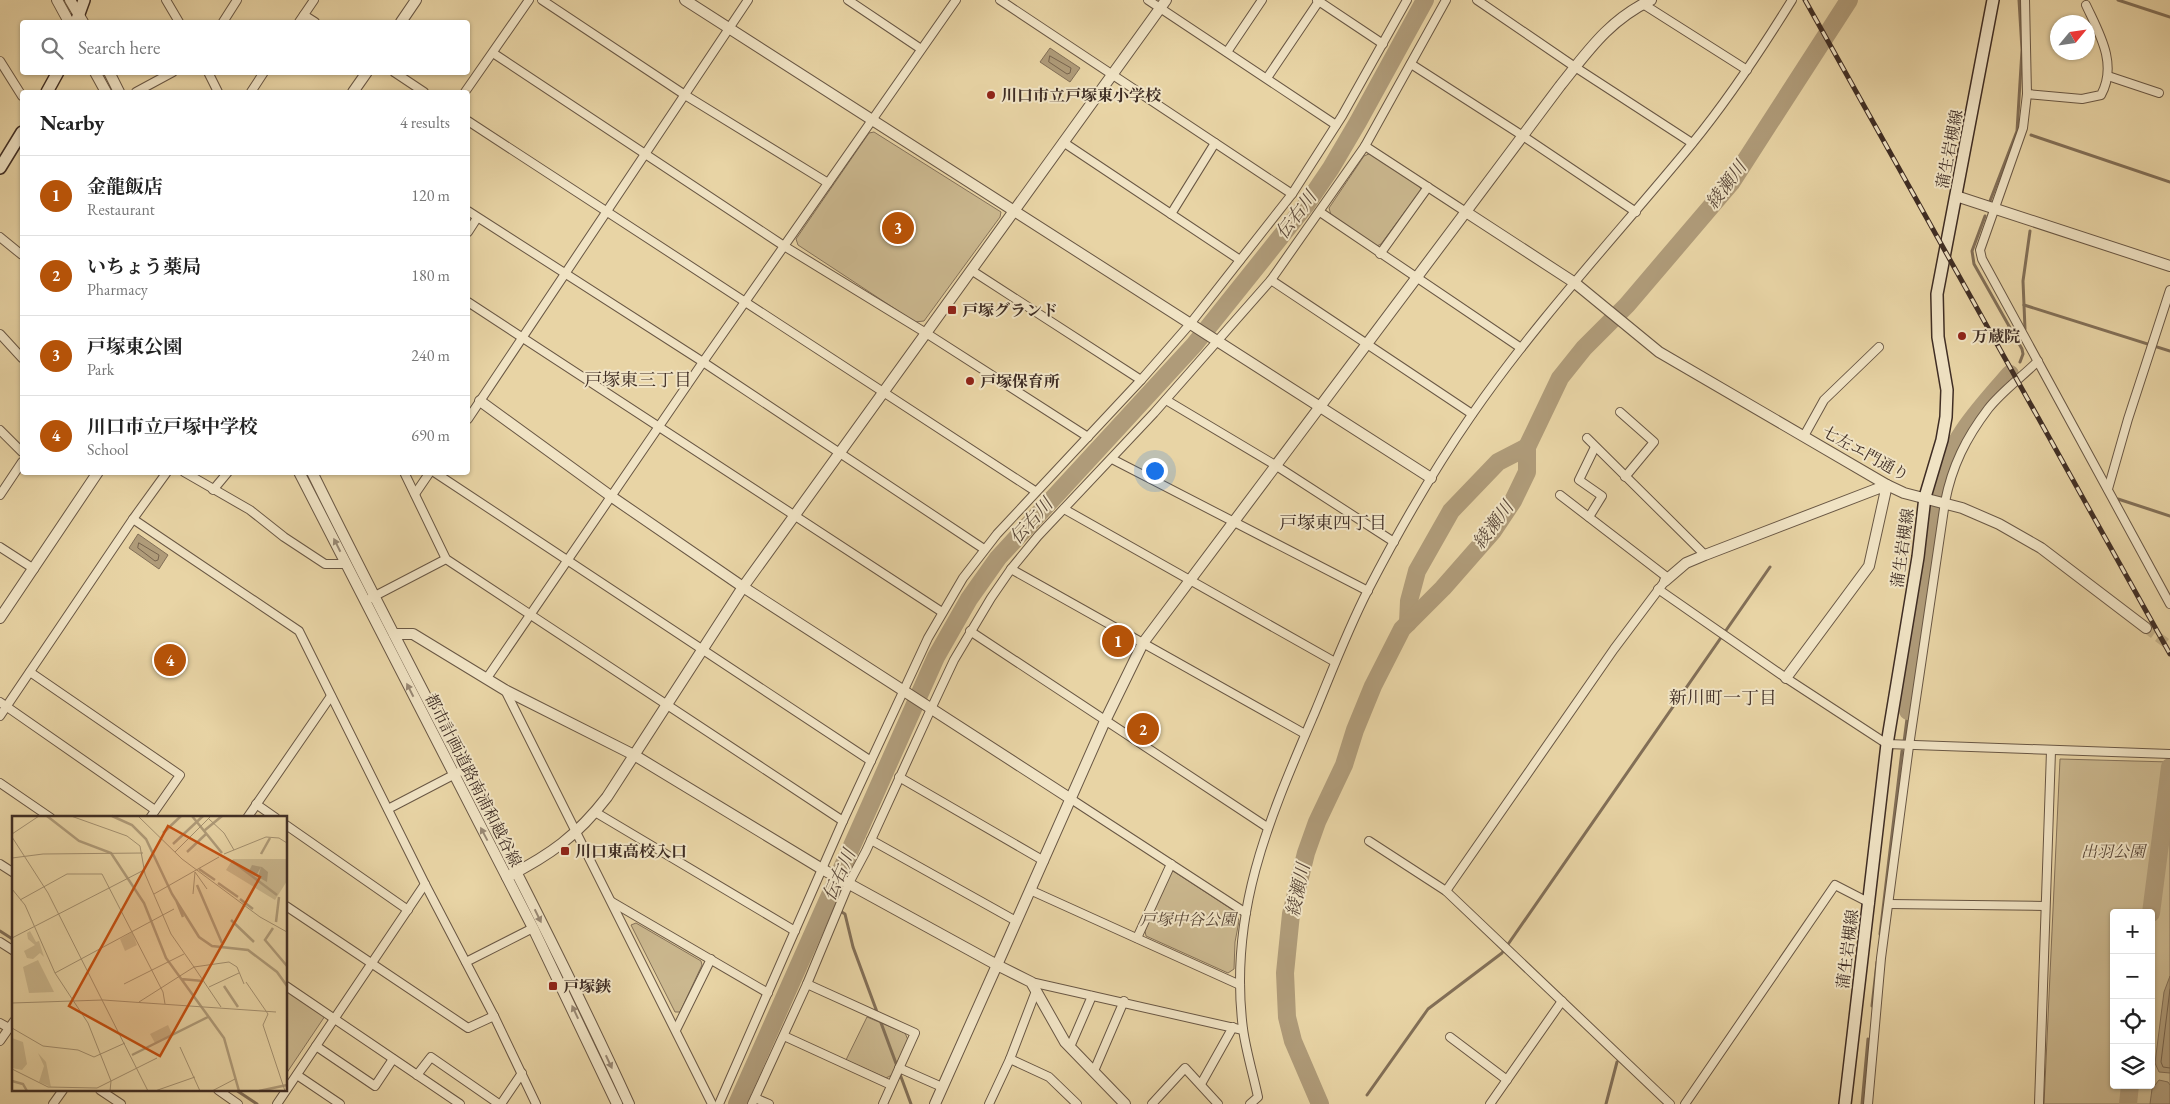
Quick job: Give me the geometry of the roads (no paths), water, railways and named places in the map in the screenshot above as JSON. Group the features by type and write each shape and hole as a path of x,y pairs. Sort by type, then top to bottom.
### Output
{"main road":[{"path":"79,20 84,0"},
{"name":"蒲生岩槻線","path":"1845,1104 1870,903 1887,744 1918,557 1925,497 1942,440 1946,417 1947,390 1938,338 1937,294 1993,0"},
{"path":"48,90 56,75"},
{"path":"0,168 20,135"}],"street":[{"path":"56,0 68,20"},
{"path":"70,0 79,20"},
{"path":"166,0 178,20"},
{"path":"224,20 237,0"},
{"path":"300,20 314,0"},
{"path":"402,20 416,0"},
{"path":"467,90 529,0"},
{"path":"542,0 685,95 828,183"},
{"path":"684,0 1431,478"},
{"path":"470,416 748,0"},
{"path":"848,0 858,3 922,49"},
{"path":"487,678 703,362 956,0"},
{"path":"1000,0 1292,194"},
{"path":"1148,0 1163,4 1227,52 1336,125"},
{"path":"1227,52 1262,0"},
{"path":"719,1104 842,822 942,612 984,549 1035,492 1193,326 1240,260 1292,194 1336,125 1407,0"},
{"path":"769,1104 753,1101 784,1036 849,883 871,840 928,707 970,631 1011,569 1166,400 1214,339 1271,280 1366,146 1446,0"},
{"path":"1477,0 1692,144"},
{"path":"1783,0 1787,8"},
{"path":"1250,1104 1259,1100 1243,1030 1240,984 1246,913 1254,872 1267,827 1335,662 1368,591 1431,478 1472,414 1521,348 1579,286 1692,144 1747,70 1792,0"},
{"path":"2025,0 2027,94 2023,128 1980,250 1982,259 2170,604"},
{"path":"1267,78 1318,1 1383,44"},
{"path":"935,1104 1105,721 1143,643 1318,407 1575,67 1606,30 1644,1 1747,70"},
{"path":"512,875 550,853 577,832 595,812 667,706 743,587 1163,4"},
{"path":"2027,94 2065,99 2091,99 2101,95 2108,76 2109,65 2103,43 2086,5"},
{"path":"304,15 312,20"},
{"path":"492,53 784,246 926,333 1088,437"},
{"path":"0,60 20,93"},
{"path":"1411,64 1636,212"},
{"path":"97,75 105,90"},
{"path":"110,75 118,90"},
{"path":"140,90 167,75"},
{"path":"210,75 217,90"},
{"path":"252,90 262,75"},
{"path":"354,90 365,75"},
{"path":"398,75 421,90"},
{"path":"2108,76 2159,93"},
{"path":"470,122 1035,492"},
{"path":"1063,142 1240,260"},
{"path":"1170,214 1215,143"},
{"path":"1366,146 1466,212"},
{"path":"1380,254 1428,187"},
{"path":"1956,196 2170,266"},
{"path":"1320,212 1521,348"},
{"name":"七左エ門通り","path":"1466,212 1579,286 1648,344 1887,485 1904,493 1945,502 1983,516 2041,548 2146,628"},
{"path":"470,213 564,275 703,362 984,549"},
{"path":"470,229 477,218"},
{"path":"0,237 20,253"},
{"path":"971,270 1141,380"},
{"path":"1271,280 1472,414"},
{"path":"2108,489 2128,419 2170,290"},
{"path":"470,303 942,612"},
{"path":"0,334 20,356"},
{"path":"1804,436 1824,400 1879,347"},
{"path":"1868,1104 1881,958 1909,746 1945,502 1951,474 1959,455 1988,409 2038,362"},
{"path":"1166,400 1276,465 1394,542"},
{"path":"480,401 612,497 743,587 1246,913"},
{"path":"1620,412 1654,442 1625,477"},
{"path":"0,430 20,450"},
{"path":"1587,438 1705,555"},
{"path":"1589,517 1602,496 1579,480 1595,447"},
{"path":"1112,459 1368,591"},
{"path":"0,495 20,465"},
{"path":"0,618 96,475"},
{"path":"0,716 3,704 30,672 165,475"},
{"path":"189,475 250,510 284,537 324,564 346,564"},
{"path":"213,490 226,475"},
{"name":"都市計画道路南浦和越谷線","path":"301,475 453,776 512,875 588,1016 628,1104"},
{"name":"都市計画道路南浦和越谷線","path":"314,475 464,770 512,875 533,928 617,1104"},
{"path":"406,475 446,559 842,822"},
{"path":"415,494 428,475"},
{"path":"439,475 871,761"},
{"path":"1446,891 1614,649 1663,583 1686,563 1887,485"},
{"path":"1786,678 1869,566 1887,485"},
{"path":"1560,496 1589,517 1663,583 1786,678 1887,744 2170,754"},
{"path":"1064,509 1335,662"},
{"path":"133,519 298,631 425,884 494,1016 536,1104"},
{"path":"0,547 34,569"},
{"path":"365,601 446,559"},
{"path":"1011,569 1305,734"},
{"path":"970,631 1267,827"},
{"path":"394,634 413,634 505,690 634,755 822,869 1034,986 1124,1001 1243,1030"},
{"path":"30,672 180,775 152,816"},
{"path":"505,690 712,1104"},
{"path":"248,816 331,696"},
{"path":"3,704 156,810"},
{"path":"2039,1104 2051,750"},
{"path":"388,809 464,770"},
{"path":"899,777 1044,861"},
{"path":"0,783 48,816"},
{"path":"256,804 273,816"},
{"path":"595,812 795,931"},
{"path":"288,826 408,910"},
{"path":"871,840 1016,922"},
{"path":"1369,841 1446,891 1670,1104"},
{"path":"0,864 12,872"},
{"path":"1137,938 1171,864"},
{"path":"288,1088 425,884"},
{"path":"1685,1104 1835,885 1870,903"},
{"path":"1030,890 1240,984"},
{"path":"612,902 768,993"},
{"path":"1889,904 2045,906"},
{"path":"288,907 468,1028 494,1016"},
{"path":"466,962 533,928"},
{"path":"0,942 12,951"},
{"path":"676,1030 711,959"},
{"path":"807,984 915,1033 883,1104"},
{"path":"1034,986 1070,1047 1125,1104"},
{"path":"989,1104 1010,1060 1034,986"},
{"path":"288,987 460,1104"},
{"path":"1070,1047 1092,996"},
{"path":"1094,1072 1124,1001"},
{"path":"1490,1104 1562,1001"},
{"path":"0,1023 9,1028"},
{"path":"0,1041 12,1024"},
{"path":"1201,1084 1233,1027"},
{"path":"784,1036 891,1085"},
{"path":"1450,1037 1507,1080"},
{"path":"316,1046 375,1086 393,1059"},
{"path":"417,1075 431,1057 500,1104 522,1073"},
{"path":"1010,1060 1049,1077 1077,1104"},
{"path":"899,1068 942,1087"},
{"path":"1152,1104 1185,1068 1218,1104"},
{"path":"297,1075 340,1104"},
{"path":"53,1104 62,1092"},
{"path":"103,1092 121,1104"},
{"path":"221,1092 238,1104"},
{"path":"277,1104 285,1092"}],"water":[{"path":"1050,48 1080,68 1070,82 1040,62"},
{"path":"138,534 168,555 159,569 129,548"},
{"path":"2170,976 2170,1073 2159,1072 2155,1063 2164,992"},
{"path":"2159,1080 2168,1082 2170,1085 2170,1104 2150,1104 2152,1089 2155,1089 2155,1085"}],"waterway":[{"name":"伝右川","path":"737,1104 936,657 969,599 998,558 1194,345 1306,205 1331,168 1358,122 1425,0"},
{"name":"綾瀬川","path":"1320,1104 1293,1041 1287,1017 1285,973 1291,914 1306,853 1317,822 1344,765 1355,730 1373,686 1402,629 1443,588 1493,531 1513,501 1527,472 1527,447 1560,378 1584,348 1627,305 1731,183 1849,0"},
{"path":"1990,201 2017,131 2022,50 2019,0"},
{"path":"2118,0 2170,17"},
{"path":"2031,135 2170,182"},
{"path":"1985,216 1972,251 1974,264 2022,349 2023,354 2020,362"},
{"path":"2025,329 2023,281 2030,231"},
{"path":"2024,305 2170,351"},
{"path":"1938,492 1948,459 1965,428 2010,374"},
{"path":"1408,623 1409,601 1417,571 1451,511 1498,462 1527,447"},
{"path":"2118,499 2170,516"},
{"path":"1908,711 1911,676 1935,507"},
{"path":"1367,1095 1428,1009 1502,953 1770,567"},
{"path":"1904,742 1908,711"},
{"path":"1880,934 1902,751"},
{"path":"2152,909 2170,767"},
{"path":"827,903 845,914 853,947 911,1104"},
{"path":"0,931 12,939"},
{"path":"1872,1006 1877,962"},
{"path":"1862,1104 1868,1039"},
{"path":"1606,1104 1617,1062"},
{"path":"2128,1104 2130,1089"},
{"path":"239,1092 257,1104"}],"tunnel":[{"path":"2146,628 2170,646"}],"railway":[{"path":"1805,0 2170,654"}],"place":[{"name":"川口市立戸塚東小学校","path":"991,95"},
{"name":"戸塚東公園","path":"898,228"},
{"name":"戸塚グランド","path":"952,310"},
{"name":"万蔵院","path":"1962,336"},
{"name":"戸塚保育所","path":"970,381"},
{"name":"金龍飯店","path":"1118,641"},
{"name":"川口市立戸塚中学校","path":"170,660"},
{"name":"いちょう薬局","path":"1143,729"},
{"name":"川口東高校入口","path":"565,851"},
{"name":"戸塚鋏","path":"553,986"}],"district":[{"name":"戸塚東三丁目","path":"638,380"},
{"name":"戸塚東四丁目","path":"1333,523"},
{"name":"新川町一丁目","path":"1723,698"}],"park label":[{"name":"出羽公園","path":"2113,851"},
{"name":"戸塚中谷公園","path":"1188,919"}]}
